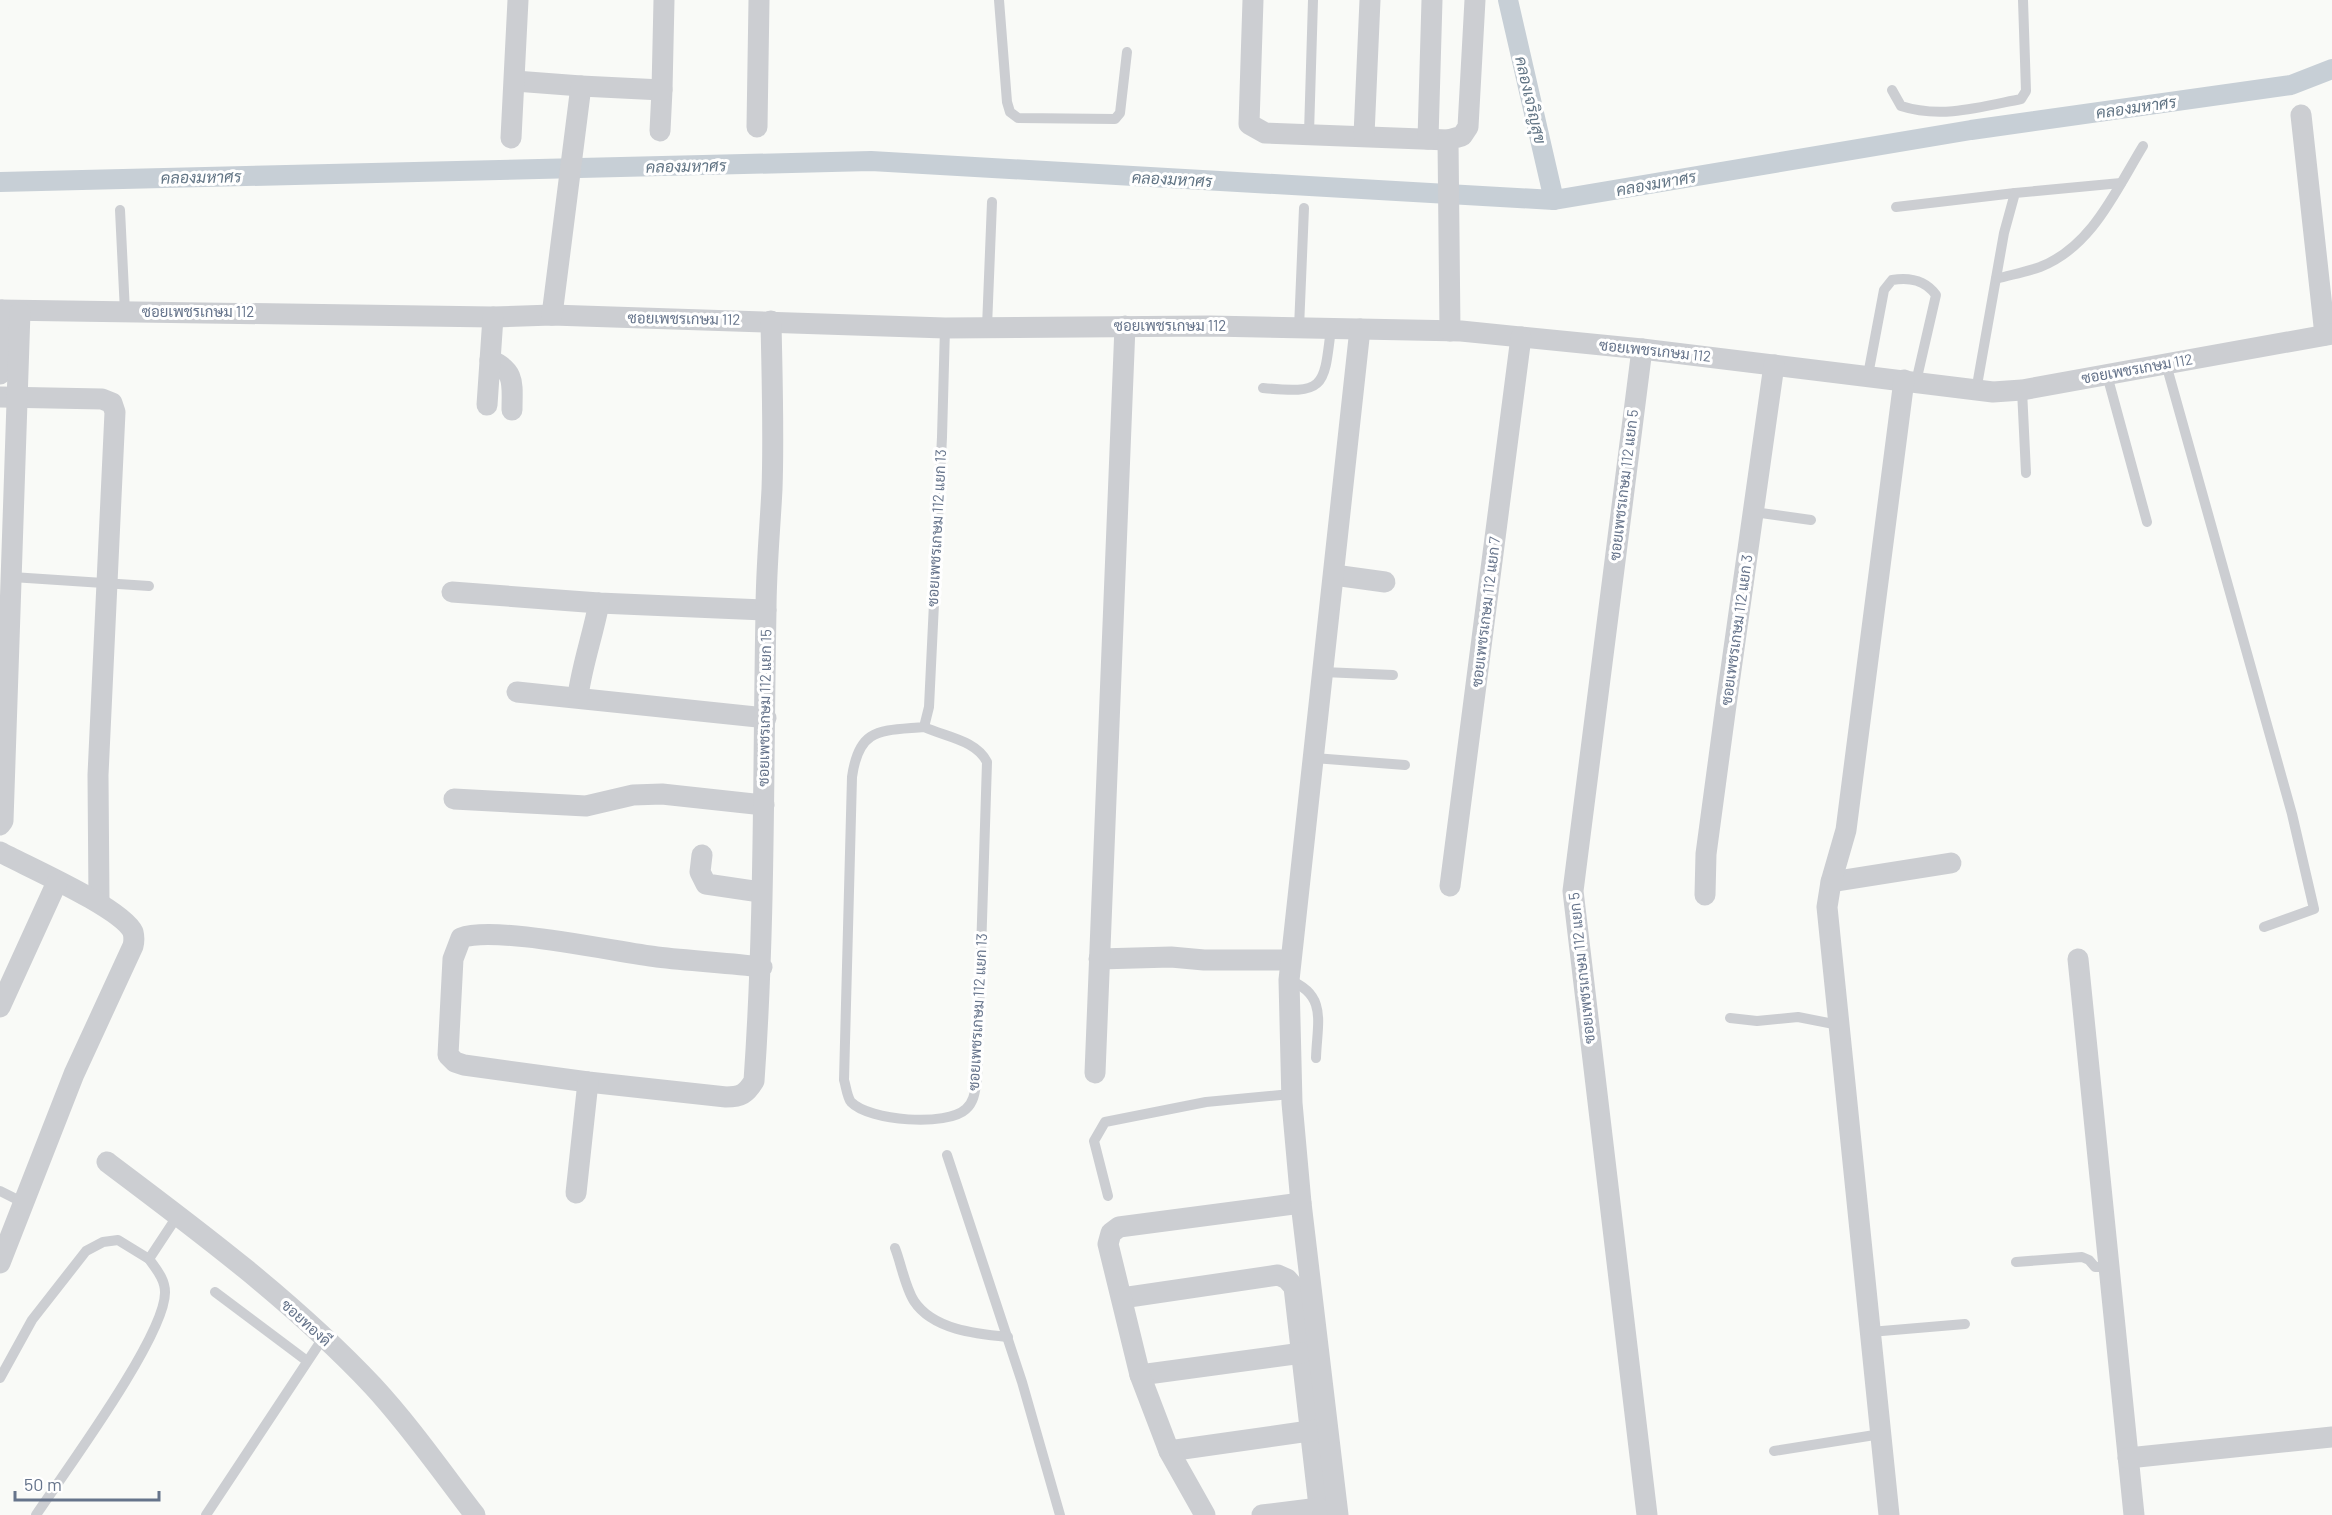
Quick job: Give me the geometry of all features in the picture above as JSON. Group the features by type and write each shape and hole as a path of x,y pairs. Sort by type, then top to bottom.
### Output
{"street":[{"path":"511,138 518,0"},
{"path":"660,131 664,0"},
{"path":"757,127 759,0"},
{"path":"1253,0 1249,124 1265,133 1364,135 1442,145 1462,136 1468,127 1475,0"},
{"path":"1364,135 1370,0"},
{"path":"1432,0 1451,240 1450,331"},
{"path":"515,81 662,90"},
{"path":"552,315 581,86"},
{"path":"2301,115 2329,334"},
{"path":"0,374 7,311"},
{"path":"0,825 3,821 12,577 7,311"},
{"name":"ซอยเพชรเกษม 112","path":"7,311 493,317 552,315 945,328 1125,326 1450,331 1642,349 1868,375 1976,391 2022,390 2329,334"},
{"path":"487,405 493,317"},
{"name":"ซอยเพชรเกษม 112 แยก 15","path":"588,1082 738,1097 747,1093 754,1081 762,967 760,892 766,718 766,610 772,486 771,321"},
{"path":"1095,1073 1125,326"},
{"path":"1262,1515 1326,1513 1292,1094 1289,970 1360,329"},
{"name":"ซอยเพชรเกษม 112 แยก 7","path":"1450,886 1521,337"},
{"name":"ซอยเพชรเกษม 112 แยก 5","path":"1642,349 1573,891 1647,1515"},
{"path":"490,360 504,366 510,374 512,410"},
{"name":"ซอยเพชรเกษม 112 แยก 3","path":"1705,895 1706,854 1774,365"},
{"path":"1889,1515 1827,907 1831,882 1846,830 1910,381"},
{"path":"9,397 102,399 112,403 115,412 98,775 99,902"},
{"path":"1334,574 1384,582"},
{"path":"452,592 600,603 766,610"},
{"path":"578,696 581,670 592,639 600,603"},
{"path":"517,692 578,696 766,718"},
{"path":"454,799 586,806 633,795 662,794 764,805"},
{"path":"0,852 99,902 126,923 134,934 134,946 74,1074 0,1263"},
{"path":"702,855 700,872 706,884 760,892"},
{"path":"1831,882 1951,863"},
{"path":"0,1007 57,882"},
{"path":"576,1193 588,1082 464,1065 455,1062 448,1055 453,959 461,938 471,934 488,935 656,957 762,967"},
{"path":"1099,959 1171,957 1289,970"},
{"path":"2079,959 2134,1515"},
{"name":"ซอยทองดี","path":"107,1162 178,1215 323,1338 374,1387 476,1515"},
{"path":"1205,1515 1169,1450 1140,1375 1108,1244 1111,1233 1119,1227 1301,1203"},
{"path":"1122,1298 1278,1275 1287,1279 1294,1287 1302,1353 1318,1430"},
{"path":"1140,1375 1302,1353"},
{"path":"1169,1450 1318,1430"},
{"path":"2128,1458 2332,1437"}],"lane":[{"path":"999,0 1008,102 1010,112 1018,118 1115,119 1120,113 1127,52"},
{"path":"1309,133 1313,0"},
{"path":"1892,90 1901,105 1916,111 1948,112 2021,99 2026,91 2023,0"},
{"path":"1996,279 2041,266 2062,254 2097,223 2143,146"},
{"path":"1896,207 2121,183"},
{"path":"1976,391 1996,279 2015,193"},
{"path":"987,327 992,202"},
{"path":"1299,328 1304,208"},
{"path":"120,210 125,312"},
{"path":"1868,375 1884,290 1892,280 1904,278 1929,285 1936,295 1910,381"},
{"name":"ซอยเพชรเกษม 112 แยก 13","path":"924,727 929,707 945,328"},
{"path":"1263,388 1300,391 1318,385 1323,377 1327,361 1331,328"},
{"path":"2166,364 2292,814 2314,909 2264,927"},
{"path":"2107,375 2147,522"},
{"path":"2022,390 2026,473"},
{"path":"1754,512 1811,520"},
{"path":"12,577 149,586"},
{"path":"1323,672 1393,675"},
{"name":"ซอยเพชรเกษม 112 แยก 13","path":"924,727 974,746 982,752 987,762 978,1056 974,1099 965,1110 951,1115 916,1119 877,1116 849,1100 844,1080 844,1041 852,777 855,755 863,741 877,734 924,727"},
{"path":"1314,758 1405,765"},
{"path":"1289,970 1314,996 1317,1010 1316,1058"},
{"path":"1730,1018 1757,1021 1798,1017 1839,1026"},
{"path":"1108,1196 1094,1141 1105,1122 1206,1102 1292,1094"},
{"path":"947,1155 1008,1337 1060,1515"},
{"path":"0,1191 24,1203"},
{"path":"149,1259 178,1215"},
{"path":"0,1378 32,1320 86,1251 103,1242 118,1240 149,1259 161,1275 166,1291 160,1318 139,1357 36,1515"},
{"path":"896,1248 914,1301 932,1316 959,1330 1008,1337"},
{"path":"2016,1262 2082,1257 2089,1260 2095,1267 2109,1267"},
{"path":"215,1292 307,1361"},
{"path":"1870,1332 1965,1324"},
{"path":"206,1515 323,1338"},
{"path":"1774,1451 1881,1434"}],"waterway":[{"name":"คลองเจริญสุข","path":"1508,0 1554,200"},
{"name":"คลองมหาศร","path":"0,182 871,161 1554,200 1971,130 2291,85 2332,69"}]}
